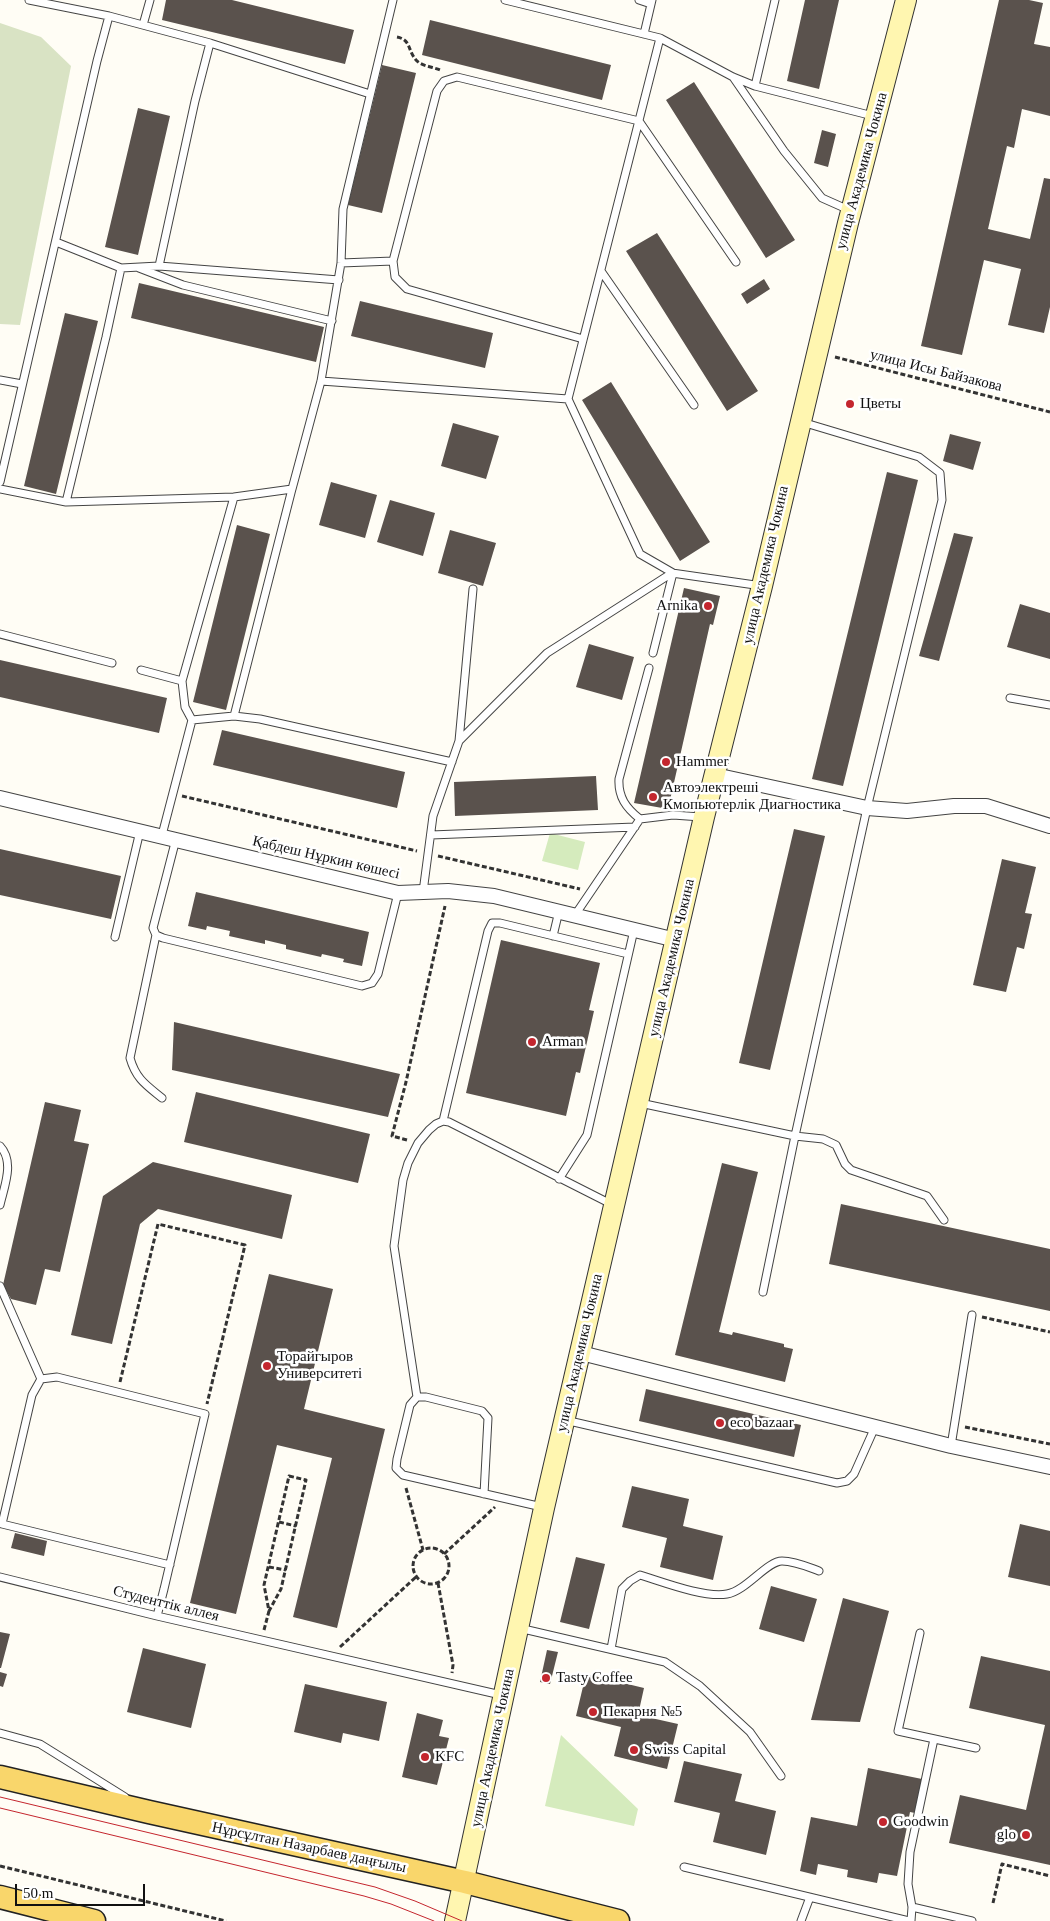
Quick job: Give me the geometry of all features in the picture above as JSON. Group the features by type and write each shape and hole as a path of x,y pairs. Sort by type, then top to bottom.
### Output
{"main road":[{"name":"улица Академика Чокина","path":"455,1921 465,1882 544,1508 704,817 762,586 816,352 906,0"},
{"name":"Нұрсұлтан Назарбаев даңғылы","path":"0,1777 465,1882 618,1921"},
{"path":"0,1897 94,1921"}],"street":[{"path":"715,775 867,808 907,811 954,806 986,806 1050,826"},
{"name":"Қабдеш Нұркин көшесі","path":"0,798 398,893 448,891 494,896 676,940"},
{"path":"581,1353 951,1446 1050,1467"}],"lane":[{"path":"29,0 109,16 210,43 370,94"},
{"path":"143,25 150,0"},
{"path":"234,716 321,381 339,280 344,209 393,0"},
{"path":"505,0 660,38 733,77 756,86 876,117"},
{"path":"639,0 652,2 644,34"},
{"path":"756,86 775,0"},
{"path":"0,482 95,69 109,16"},
{"path":"660,38 568,399 640,554 674,573 762,586"},
{"path":"159,266 195,101 210,43"},
{"path":"583,339 407,288 395,277 393,261 436,91 444,81 456,77 639,121 736,262"},
{"path":"733,77 784,151 822,198 851,211"},
{"path":"56,242 121,268 159,266 339,280"},
{"path":"341,262 393,261"},
{"path":"136,267 183,285 332,321"},
{"path":"66,502 121,268"},
{"path":"601,271 694,406"},
{"path":"0,380 22,384"},
{"path":"321,381 568,399"},
{"path":"763,1292 867,808 942,500 940,473 919,457 800,421"},
{"path":"0,489 66,502 234,497 292,490"},
{"path":"162,836 192,720 184,707 182,681 234,497"},
{"path":"653,653 674,573"},
{"path":"459,740 547,653 674,573"},
{"path":"423,892 433,816 459,740 473,588"},
{"path":"0,634 112,663"},
{"path":"649,668 620,778 619,789 621,798 629,810 640,819 673,815 704,817"},
{"path":"141,670 182,681"},
{"path":"1010,698 1050,705"},
{"path":"192,720 234,716 260,719 452,762"},
{"path":"575,915 640,819"},
{"path":"431,835 635,827"},
{"path":"114,937 140,830"},
{"path":"162,1098 141,1081 134,1071 130,1058 156,935 153,928 176,839"},
{"path":"156,935 362,986 372,983 378,974 398,893"},
{"path":"553,936 559,911"},
{"path":"442,1121 488,931 492,923 628,954"},
{"path":"559,1179 587,1135 634,930"},
{"path":"639,1103 795,1136 823,1139 836,1145 845,1164 851,1170 928,1196 944,1220"},
{"path":"417,1398 394,1246 403,1180 408,1163 418,1143 436,1124 442,1121 449,1122 614,1205"},
{"path":"0,1146 6,1156 8,1171 0,1205"},
{"path":"0,1286 41,1379"},
{"path":"951,1446 972,1315"},
{"path":"41,1379 56,1378 205,1414 157,1616"},
{"path":"41,1379 32,1395 1,1527 170,1565"},
{"path":"484,1494 488,1418 482,1411 426,1397 417,1398 410,1405 397,1458 396,1468 403,1475 504,1499 544,1508"},
{"path":"565,1420 837,1483 847,1481 854,1474 874,1427"},
{"path":"611,1649 622,1589 640,1575 713,1595 729,1594 742,1587 772,1564 781,1560 819,1571"},
{"name":"Студенттік аллея","path":"0,1577 261,1641 504,1696"},
{"path":"519,1628 666,1662 700,1686 750,1732 780,1776"},
{"path":"920,1633 898,1731 976,1748"},
{"path":"0,1733 40,1744 149,1812"},
{"path":"684,1867 910,1921 912,1907 908,1884 910,1852 934,1739"},
{"path":"801,1921 810,1897"},
{"path":"912,1907 972,1921"}],"path":[{"path":"384,34 404,38 416,60 456,77"},
{"name":"улица Исы Байзакова","path":"816,352 1050,412"},
{"path":"173,794 591,892"},
{"path":"418,1143 392,1136 406,1082 448,891"},
{"path":"117,1392 158,1224 246,1245 205,1414"},
{"path":"972,1315 1050,1332"},
{"path":"954,1425 1050,1444"},
{"path":"403,1475 423,1550"},
{"path":"261,1641 269,1611 281,1589 306,1480 289,1476 264,1585 269,1611"},
{"path":"444,1554 504,1499"},
{"path":"279,1522 296,1526"},
{"path":"432,1548 444,1554 449,1563 448,1572 438,1583 426,1584 416,1576 413,1567 414,1562 423,1550 432,1548"},
{"path":"269,1567 286,1570"},
{"path":"328,1656 416,1576"},
{"path":"438,1583 454,1665 449,1683"},
{"path":"993,1903 1002,1864 1050,1876"},
{"path":"0,1866 226,1921"}],"green space":[{"path":"0,23 41,37 71,66 20,325 0,324"},
{"path":"550,833 585,842 578,870 542,861"},
{"path":"561,1735 638,1809 634,1826 545,1806"}],"building":[{"path":"166,0 232,0 354,30 345,64 162,20"},
{"path":"805,0 839,0 819,89 787,81"},
{"path":"999,0 1029,0 1043,3 1034,44 1050,47 1050,116 1022,109 1014,148 1007,146 988,229 1030,239 1044,178 1050,179 1050,307 1044,333 1008,325 1021,269 984,260 962,355 921,346"},
{"path":"430,20 611,65 602,100 422,55"},
{"path":"382,65 416,73 382,213 348,205"},
{"path":"694,82 795,240 766,258 666,100"},
{"path":"138,108 170,116 138,255 105,247"},
{"path":"822,130 836,134 828,167 814,163"},
{"path":"657,233 758,391 727,411 626,251"},
{"path":"764,279 770,289 747,304 741,294"},
{"path":"139,283 324,327 316,362 131,318"},
{"path":"360,301 493,333 485,368 351,336"},
{"path":"65,313 98,321 56,494 24,486"},
{"path":"611,382 710,542 680,561 582,400"},
{"path":"453,423 499,436 486,479 441,466"},
{"path":"950,434 981,442 973,470 943,461"},
{"path":"887,472 918,480 843,786 812,779"},
{"path":"331,482 377,495 365,538 319,525"},
{"path":"390,500 435,513 423,556 377,542"},
{"path":"237,525 270,534 226,710 193,702"},
{"path":"450,530 496,543 483,586 438,573"},
{"path":"954,533 973,537 939,661 919,656"},
{"path":"684,588 720,596 713,625 710,624 668,809 634,803"},
{"path":"1020,604 1050,613 1050,659 1007,647"},
{"path":"589,644 634,657 622,700 576,687"},
{"path":"0,660 167,698 159,733 0,697"},
{"path":"222,730 405,772 397,808 213,765"},
{"path":"596,776 598,810 455,816 454,782"},
{"path":"794,829 825,836 770,1070 739,1063"},
{"path":"0,849 121,876 111,919 0,895"},
{"path":"1002,859 1036,867 1025,913 1032,914 1024,949 1017,947 1006,992 973,985"},
{"path":"196,892 369,932 362,966 343,962 344,959 322,954 321,957 286,949 286,945 265,940 265,944 229,936 230,931 207,926 206,930 188,926"},
{"name":"Arman","path":"501,940 600,963 589,1010 594,1011 580,1073 576,1072 566,1116 466,1093"},
{"path":"174,1022 400,1074 388,1117 172,1070"},
{"path":"196,1092 370,1134 358,1183 184,1142"},
{"path":"45,1102 81,1110 74,1141 89,1144 60,1272 45,1269 36,1305 11,1299 3,1285"},
{"path":"153,1162 292,1195 282,1239 158,1209 140,1224 112,1344 71,1335 103,1196"},
{"path":"722,1163 758,1172 719,1332 732,1335 733,1332 784,1344 784,1347 793,1349 785,1382 675,1355"},
{"path":"841,1204 1050,1249 1050,1311 829,1264"},
{"path":"269,1274 333,1289 304,1409 385,1429 337,1628 293,1617 332,1458 277,1445 236,1614 190,1603"},
{"name":"eco bazaar","path":"646,1389 801,1425 794,1457 639,1421"},
{"path":"632,1486 689,1499 683,1526 723,1536 713,1580 660,1567 667,1538 622,1527"},
{"path":"1020,1524 1050,1531 1050,1586 1008,1577"},
{"path":"15,1533 47,1541 44,1556 11,1548"},
{"path":"576,1557 605,1564 589,1629 560,1622"},
{"path":"771,1586 817,1599 804,1642 759,1629"},
{"path":"843,1598 889,1611 860,1722 811,1720"},
{"path":"0,1632 10,1634 1,1668 0,1668"},
{"path":"143,1648 206,1664 191,1728 127,1712"},
{"path":"547,1650 558,1652 550,1684 540,1682"},
{"path":"981,1656 1050,1671 1050,1865 949,1843 960,1795 1026,1810 1045,1725 969,1708"},
{"path":"0,1672 7,1674 3,1687 0,1686"},
{"path":"586,1674 644,1688 638,1715 678,1724 667,1769 614,1756 621,1727 576,1716"},
{"path":"305,1684 387,1702 379,1741 343,1733 341,1743 294,1732"},
{"name":"KFC","path":"417,1713 443,1720 439,1736 449,1738 437,1785 402,1777"},
{"path":"684,1761 742,1774 735,1801 776,1811 766,1855 713,1842 720,1813 674,1802"},
{"name":"Goodwin","path":"868,1768 922,1779 915,1813 910,1812 897,1876 879,1873 877,1883 847,1877 848,1870 818,1864 816,1875 800,1871 811,1817 857,1826"}],"tram line":[{"path":"0,1797 375,1887 415,1901 462,1921"},
{"path":"0,1808 364,1896 391,1904 434,1921"}],"place":[{"name":"Цветы","path":"850,404"},
{"name":"Arnika","path":"708,606"},
{"name":"Hammer","path":"666,762"},
{"name":"Автоэлектреші Кмопьютерлік Диагностика","path":"653,797"},
{"name":"Arman","path":"532,1042"},
{"name":"Торайгыров Университеті","path":"267,1366"},
{"name":"eco bazaar","path":"720,1423"},
{"name":"Tasty Coffee","path":"546,1678"},
{"name":"Пекарня №5","path":"593,1712"},
{"name":"Swiss Capital","path":"634,1750"},
{"name":"KFC","path":"425,1757"},
{"name":"Goodwin","path":"883,1822"},
{"name":"glo","path":"1026,1835"}]}
